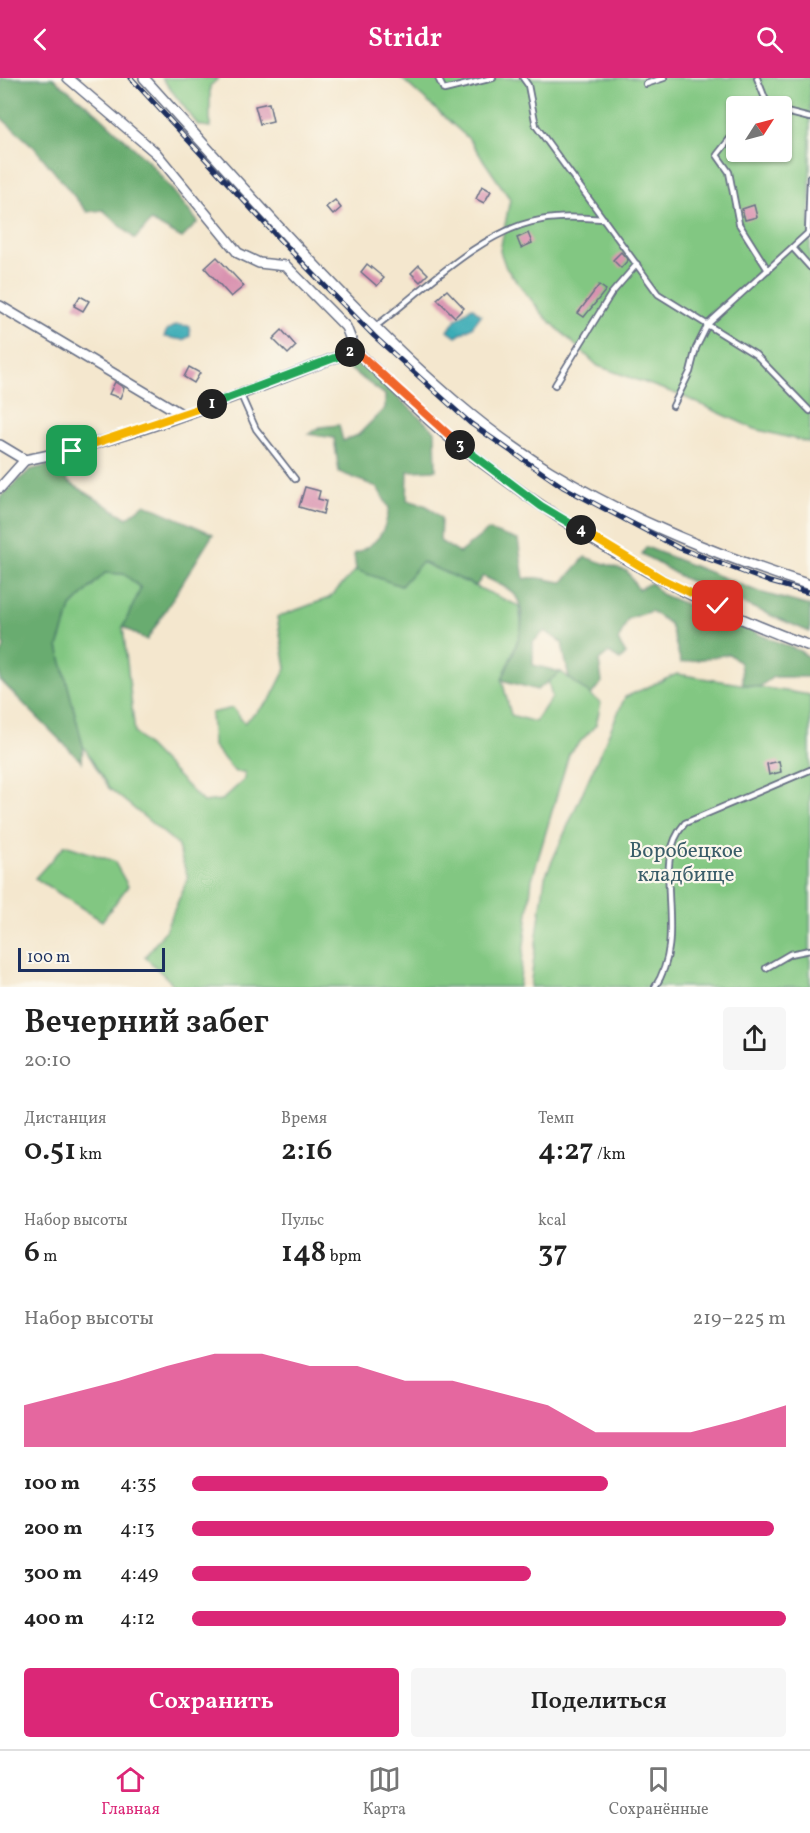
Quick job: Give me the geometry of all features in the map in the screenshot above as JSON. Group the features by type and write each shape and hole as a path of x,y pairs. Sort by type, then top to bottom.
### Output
{"street":[{"path":"68,78 156,153 238,253 259,264 286,266 346,327 355,350 444,432 541,506 662,579 776,633 810,646"},
{"path":"144,78 336,288 412,363 487,427 548,470 611,507 719,555 810,585"},
{"path":"0,306 183,415"},
{"path":"0,488 26,460 72,451 183,415 355,350"},
{"path":"0,445 26,460"}],"lane":[{"path":"438,78 444,90 493,78"},
{"path":"523,78 528,85 536,126 658,294 756,355 810,411"},
{"path":"646,84 664,78"},
{"path":"757,78 764,96"},
{"path":"792,114 810,118"},
{"path":"726,144 717,155 729,172 739,224 768,270"},
{"path":"673,406 690,372 696,348 708,324 808,233 810,177"},
{"path":"380,323 503,231 538,220 567,217 604,219"},
{"path":"793,248 810,267"},
{"path":"555,385 611,294 637,264"},
{"path":"240,393 256,429 295,479"},
{"path":"655,987 666,970 671,946 669,861 674,835 685,823 810,770"},
{"path":"766,968 790,954 810,950"}],"green space":[{"path":"0,78 53,78 97,113 151,164 198,222 182,238 151,221 135,239 103,210 87,212 34,147 0,117"},
{"path":"162,78 219,78 210,86 210,127 198,125"},
{"path":"401,78 810,78 810,443 755,429 682,396 598,366 545,317 506,268 500,251 510,199 469,139"},
{"path":"353,357 435,431 436,470 408,471 407,500 427,506 441,518 440,541 459,553 488,530 518,540 524,579 539,578 563,582 585,557 627,571 638,589 651,583 661,594 800,651 810,659 810,677 773,677 759,687 743,684 740,663 729,654 681,663 670,624 651,611 628,619 618,641 626,654 620,660 609,653 599,661 602,682 591,695 569,678 562,643 545,631 533,642 533,665 561,672 537,690 502,680 519,638 521,627 520,605 512,592 483,576 476,586 422,562 401,586 356,570 354,554 369,546 379,537 389,508 377,487 339,472 334,438 309,434 320,427 339,425 343,441 358,435 385,408 385,395 340,362"},
{"path":"69,460 67,481 127,518 145,504 213,534 147,640 123,627 141,588 124,574 105,573 71,607 58,647 83,746 82,762 0,680 0,658 4,647 0,616 0,497 30,470"},
{"path":"646,547 759,592 810,606 810,632 683,578 642,554"},
{"path":"421,562 519,606 522,629 502,680 511,715 535,722 552,697 548,680 561,672 601,703 596,725 569,754 532,879 519,987 176,987 145,957 165,931 188,878 177,844 109,788 83,746 58,647 71,607 105,573 124,574 141,588 123,627 135,733 203,802 222,800 245,779 245,772 235,772 213,746 211,713 233,708 244,723 270,700 286,668 277,617 329,598 356,570 401,585"},
{"name":"Воробецкое кладбище","path":"677,674 810,695 810,987 530,987 545,877 625,697"},
{"path":"65,845 114,861 128,886 102,921 35,878"}],"water":[{"path":"472,307 481,315 472,327 456,337 448,331 456,319"},
{"path":"176,325 190,326 190,336 183,340 164,337 167,330"}],"building":[{"path":"269,103 273,121 260,124 255,106"},
{"path":"482,186 491,191 484,203 476,199"},
{"path":"335,200 341,208 333,215 326,207"},
{"path":"754,205 757,217 745,220 742,209"},
{"path":"528,233 532,243 521,248 517,238"},
{"path":"621,252 628,260 621,268 613,260"},
{"path":"217,257 244,286 231,297 205,268"},
{"path":"367,264 384,278 377,286 361,272"},
{"path":"419,265 428,274 420,282 411,273"},
{"path":"599,285 606,290 584,317 578,313"},
{"path":"447,290 464,308 455,317 437,299"},
{"path":"80,296 89,301 83,311 74,306"},
{"path":"282,330 296,346 288,354 273,339"},
{"path":"189,367 200,373 194,383 184,377"},
{"path":"115,382 124,388 120,398 109,394"},
{"path":"305,487 320,491 318,499 326,501 323,514 299,507"},
{"path":"779,761 781,772 769,775 767,764"}],"railway":[{"path":"131,78 281,241 374,336 470,423 563,487 679,548 770,582 810,593"}],"route":[{"path":"72,451 183,415 355,350 444,432 541,506 662,579 718,606"}]}
